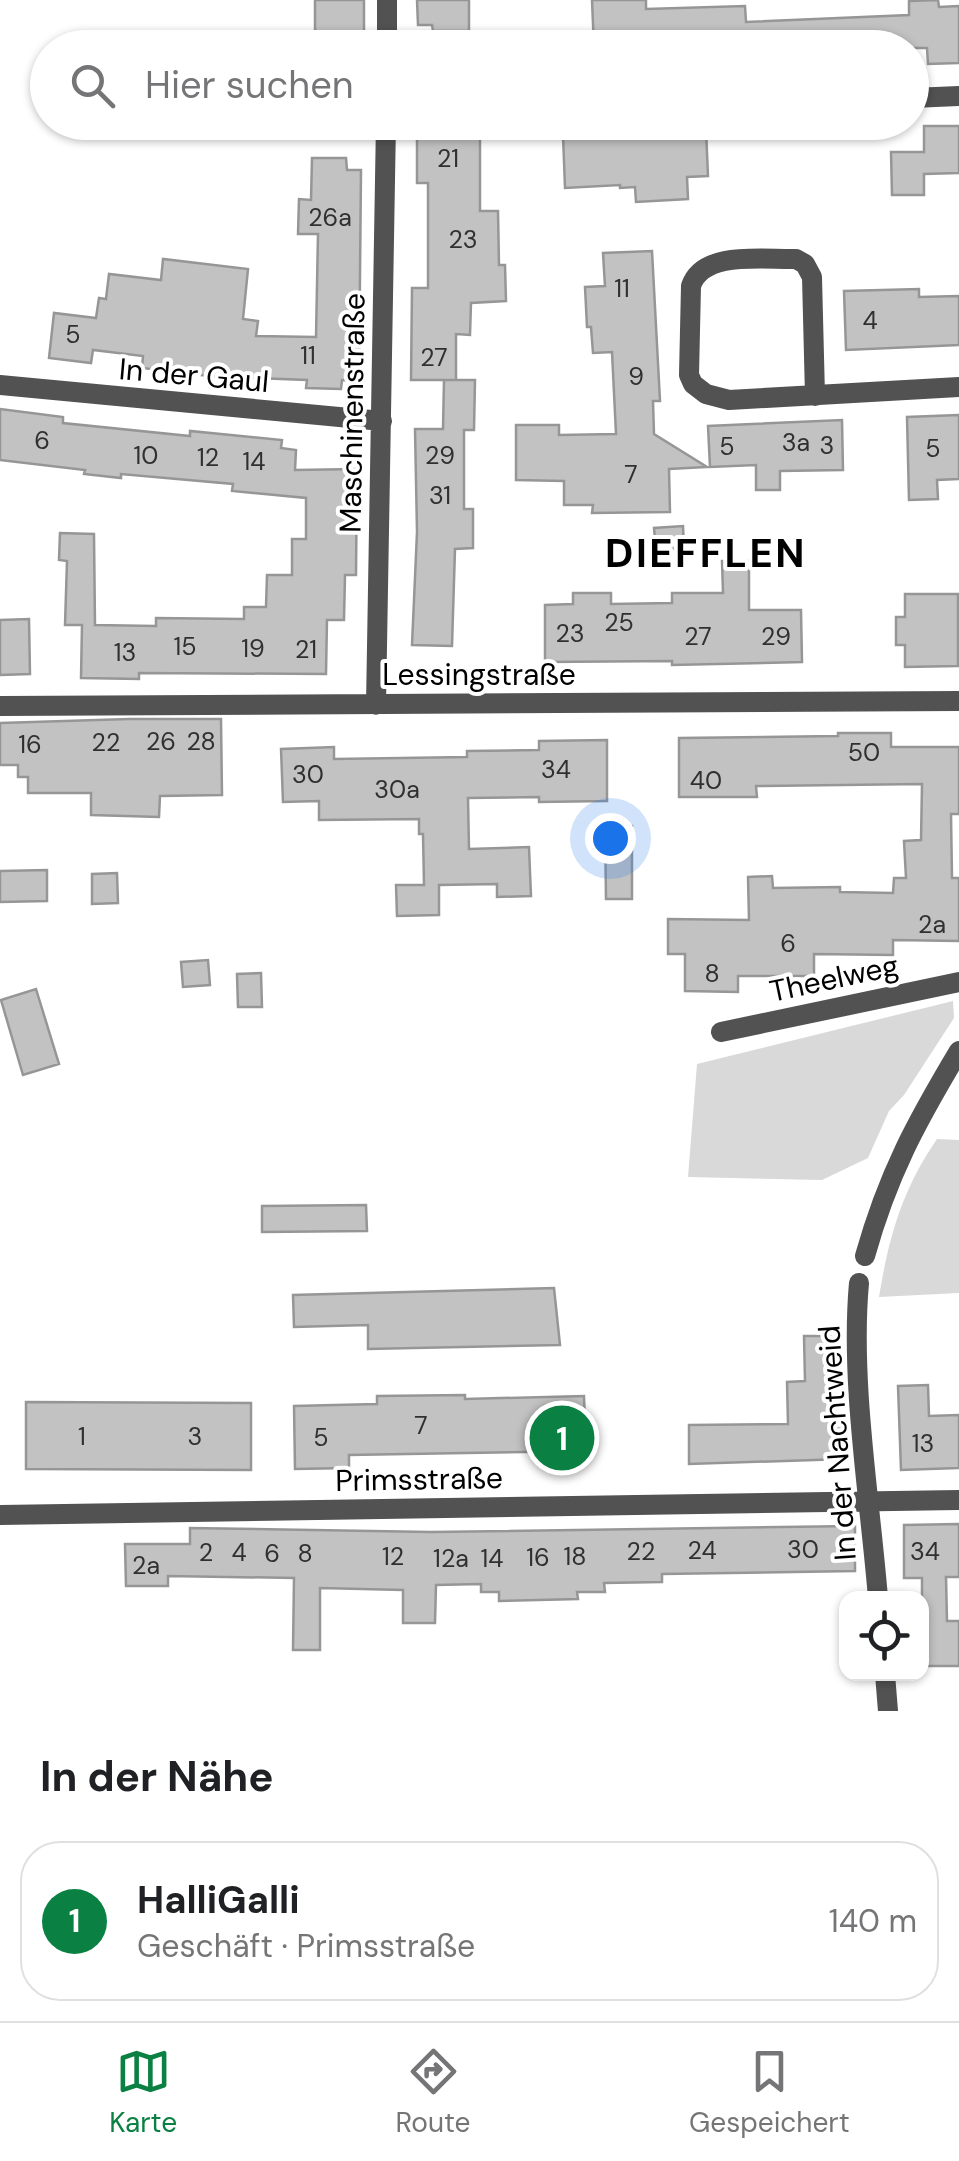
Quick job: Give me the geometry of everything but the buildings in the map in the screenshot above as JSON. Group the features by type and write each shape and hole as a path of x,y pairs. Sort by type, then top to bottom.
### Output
{"street":[{"path":"386,30 387,0"},
{"path":"929,97 959,96"},
{"name":"Maschinenstraße","path":"376,705 386,140"},
{"path":"814,396 812,278 806,264 796,259 719,262 706,265 695,274 690,286 689,374 693,384 706,394 728,400 814,396 959,387"},
{"name":"In der Gaul","path":"0,386 382,421"},
{"name":"Lessingstraße","path":"0,706 959,701"},
{"name":"Theelweg","path":"721,1032 959,982"},
{"path":"865,1256 887,1185 910,1134 959,1052"},
{"name":"In der Nachtweid","path":"860,1283 856,1316 877,1591"},
{"name":"Primsstraße","path":"0,1516 959,1500"},
{"path":"886,1681 888,1711"}],"shaded area":[{"path":"953,1001 954,1018 904,1095 889,1111 868,1158 822,1180 688,1177 697,1064"},
{"path":"937,1139 959,1140 959,1293 879,1297 899,1214"}],"place":[{"name":"HalliGalli","path":"562,1438"}],"district":[{"name":"DIEFFLEN","path":"706,553"}]}
